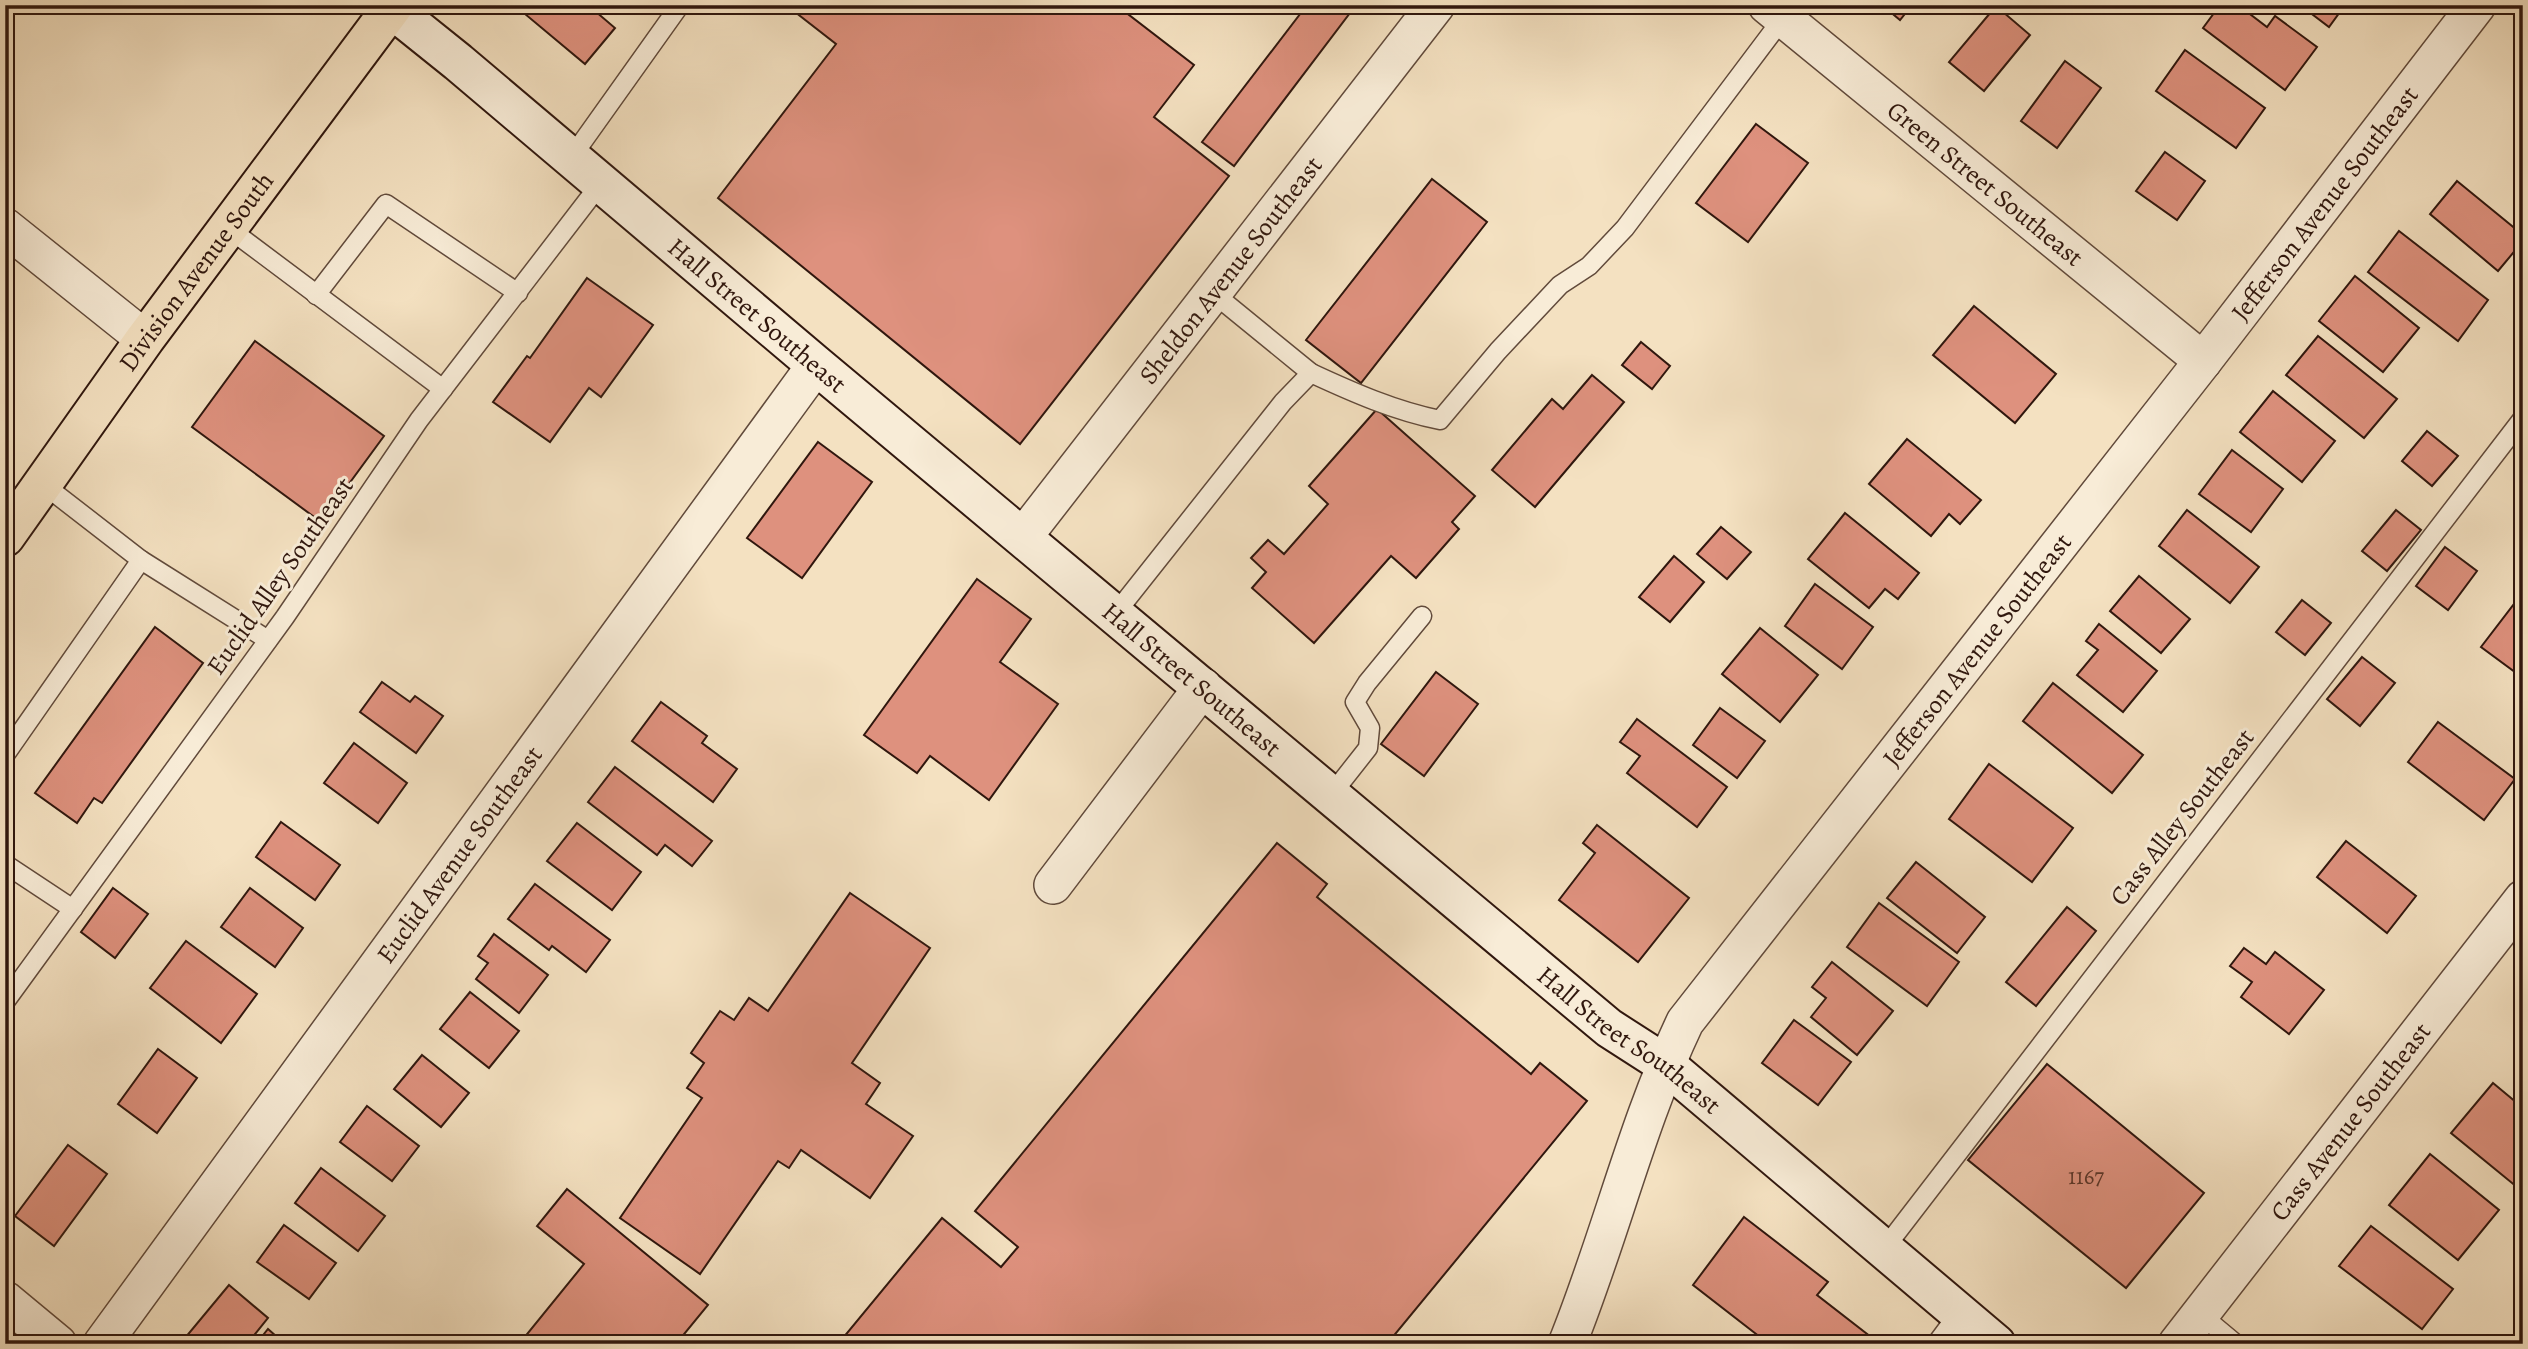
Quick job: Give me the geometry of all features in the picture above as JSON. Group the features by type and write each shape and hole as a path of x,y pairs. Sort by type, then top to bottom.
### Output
{"main road":[{"name":"Hall Street Southeast","path":"393,6 816,365 1609,1028 1665,1064 1996,1344"},
{"name":"Division Avenue South","path":"5,537 145,339 393,6"}],"street":[{"name":"Sheldon Avenue Southeast","path":"1023,537 1436,5"},
{"name":"Jefferson Avenue Southeast","path":"1567,1344 1610,1229 1665,1064 1685,1022 2203,361 2477,5"},
{"name":"Green Street Southeast","path":"1775,11 2203,361"},
{"path":"5,227 145,339"},
{"name":"Euclid Avenue Southeast","path":"102,1344 816,365"},
{"path":"1053,885 1203,687"},
{"name":"Cass Avenue Southeast","path":"2177,1344 2523,899"},
{"path":"5,1300 58,1344"}],"lane":[{"path":"571,158 680,5"},
{"path":"1213,293 1311,373 1353,393 1415,415 1440,420 1550,295 1589,266 1625,228 1775,11"},
{"name":"Euclid Alley Southeast","path":"9,990 73,909 268,640 419,420 601,183"},
{"path":"316,295 386,204 518,293"},
{"path":"228,228 443,389"},
{"path":"1115,614 1283,402 1311,373"},
{"name":"Cass Alley Southeast","path":"1884,1250 2523,418"},
{"path":"43,484 141,560 268,640"},
{"path":"5,755 141,560"},
{"path":"1331,795 1368,748 1370,728 1355,702 1367,683 1422,616"},
{"path":"5,864 73,909"},
{"path":"1936,1344 1959,1313"},
{"path":"2200,1314 2236,1344"}],"building":[{"path":"533,5 588,5 615,28 585,64 525,14"},
{"path":"786,5 1129,5 1124,11 1194,65 1154,117 1229,176 1020,444 718,198 836,44"},
{"path":"1307,5 1356,5 1234,166 1202,142"},
{"path":"1882,5 1912,5 1900,20"},
{"path":"2220,5 2238,5 2267,27 2275,16 2317,47 2285,90 2203,28"},
{"path":"2300,5 2345,5 2329,27"},
{"path":"1996,6 2030,35 1984,91 1949,62"},
{"path":"2185,50 2265,108 2236,148 2156,91"},
{"path":"2065,61 2101,88 2057,148 2021,121"},
{"path":"1756,124 1808,163 1748,242 1696,203"},
{"path":"2165,152 2205,181 2177,220 2136,191"},
{"path":"1432,179 1487,222 1361,383 1306,340"},
{"path":"2457,181 2523,235 2523,241 2498,271 2430,214"},
{"path":"2399,231 2488,300 2458,341 2368,272"},
{"path":"2355,276 2419,328 2383,372 2319,321"},
{"path":"587,278 653,325 601,397 589,388 550,442 493,402 527,356 530,358"},
{"path":"1974,306 2056,374 2015,423 1933,355"},
{"path":"2318,336 2397,399 2364,438 2286,375"},
{"path":"255,341 384,436 321,522 192,427"},
{"path":"1641,342 1670,366 1652,389 1622,365"},
{"path":"1592,375 1624,402 1535,507 1492,470 1552,399 1563,409"},
{"path":"2273,391 2335,441 2302,482 2240,432"},
{"path":"1377,409 1475,496 1452,522 1459,529 1416,578 1391,556 1314,643 1252,588 1266,572 1251,558 1268,540 1284,554 1328,504 1309,486"},
{"path":"2427,431 2458,456 2432,486 2402,461"},
{"path":"1907,439 1981,500 1960,524 1949,514 1931,536 1869,484"},
{"path":"818,442 872,482 802,578 747,538"},
{"path":"2232,450 2283,489 2251,532 2199,494"},
{"path":"2187,510 2259,567 2230,603 2159,546"},
{"path":"2396,510 2421,530 2387,571 2362,551"},
{"path":"1845,513 1919,573 1898,599 1885,589 1869,608 1808,559"},
{"path":"1721,527 1751,552 1727,579 1697,554"},
{"path":"2445,547 2477,571 2448,610 2416,586"},
{"path":"1674,556 1704,582 1670,622 1639,597"},
{"path":"2139,576 2190,619 2161,653 2110,611"},
{"path":"977,579 1031,619 1000,662 1058,704 989,800 930,756 917,773 864,735"},
{"path":"1815,584 1873,627 1842,669 1785,626"},
{"path":"2302,600 2331,623 2305,655 2276,632"},
{"path":"2514,604 2523,611 2523,678 2481,647"},
{"path":"2099,624 2157,671 2123,712 2077,675 2098,650 2086,641"},
{"path":"155,627 203,663 102,803 94,798 77,823 35,793"},
{"path":"1760,628 1818,675 1780,722 1722,674"},
{"path":"2362,657 2395,683 2360,726 2327,699"},
{"path":"1436,672 1478,704 1424,776 1381,744"},
{"path":"382,682 410,702 415,696 443,716 416,753 360,712"},
{"path":"2053,683 2143,755 2112,793 2023,721"},
{"path":"661,702 707,736 702,743 737,769 713,802 632,741"},
{"path":"1720,708 1765,741 1737,778 1693,745"},
{"path":"1637,719 1727,787 1697,827 1627,773 1640,756 1620,742"},
{"path":"2438,722 2515,779 2484,820 2408,762"},
{"path":"354,743 407,783 378,823 324,783"},
{"path":"1989,764 2073,828 2032,882 1949,819"},
{"path":"615,767 712,841 692,866 665,845 657,855 588,802"},
{"path":"281,822 340,865 315,900 256,857"},
{"path":"577,823 641,872 612,910 547,861"},
{"path":"1597,825 1689,898 1638,962 1559,900 1595,853 1583,843"},
{"path":"2346,841 2416,896 2387,933 2317,877"},
{"path":"1277,843 1327,884 1317,897 1531,1074 1540,1063 1587,1101 1387,1344 838,1344 942,1218 1001,1267 1018,1247 975,1211"},
{"path":"1916,862 1985,917 1957,953 1887,898"},
{"path":"535,884 610,940 586,972 552,946 549,950 508,919"},
{"path":"113,888 148,914 115,958 81,932"},
{"path":"250,888 303,928 275,967 221,927"},
{"path":"850,893 930,948 852,1063 880,1083 866,1104 913,1136 870,1198 801,1150 789,1168 778,1161 700,1274 620,1218 702,1098 687,1088 704,1063 691,1053 720,1011 734,1020 749,998 768,1011"},
{"path":"1879,903 1959,962 1927,1006 1847,947"},
{"path":"2067,907 2096,931 2036,1006 2006,982"},
{"path":"494,934 548,975 519,1013 476,979 488,963 478,956"},
{"path":"186,941 257,994 221,1043 150,988"},
{"path":"2244,948 2266,964 2275,952 2324,990 2289,1034 2241,997 2252,982 2230,966"},
{"path":"1832,962 1893,1011 1857,1055 1811,1017 1826,998 1812,987"},
{"path":"470,992 519,1031 489,1068 440,1029"},
{"path":"1794,1020 1851,1062 1818,1105 1762,1063"},
{"path":"158,1049 197,1078 157,1133 118,1104"},
{"path":"422,1055 469,1093 441,1127 394,1089"},
{"path":"2047,1064 2204,1193 2126,1288 1968,1160"},
{"path":"2493,1083 2523,1108 2523,1192 2451,1133"},
{"path":"367,1106 419,1146 392,1181 340,1142"},
{"path":"68,1145 107,1174 54,1246 15,1216"},
{"path":"2430,1154 2499,1210 2458,1260 2389,1205"},
{"path":"321,1168 385,1216 358,1251 295,1203"},
{"path":"567,1189 708,1305 676,1344 519,1344 584,1264 537,1226"},
{"path":"1744,1217 1828,1282 1817,1295 1880,1344 1769,1344 1693,1285"},
{"path":"284,1225 336,1263 309,1299 257,1262"},
{"path":"2371,1226 2453,1289 2422,1329 2339,1266"},
{"path":"229,1285 268,1318 247,1344 180,1344"},
{"path":"268,1329 285,1344 256,1344"}]}
